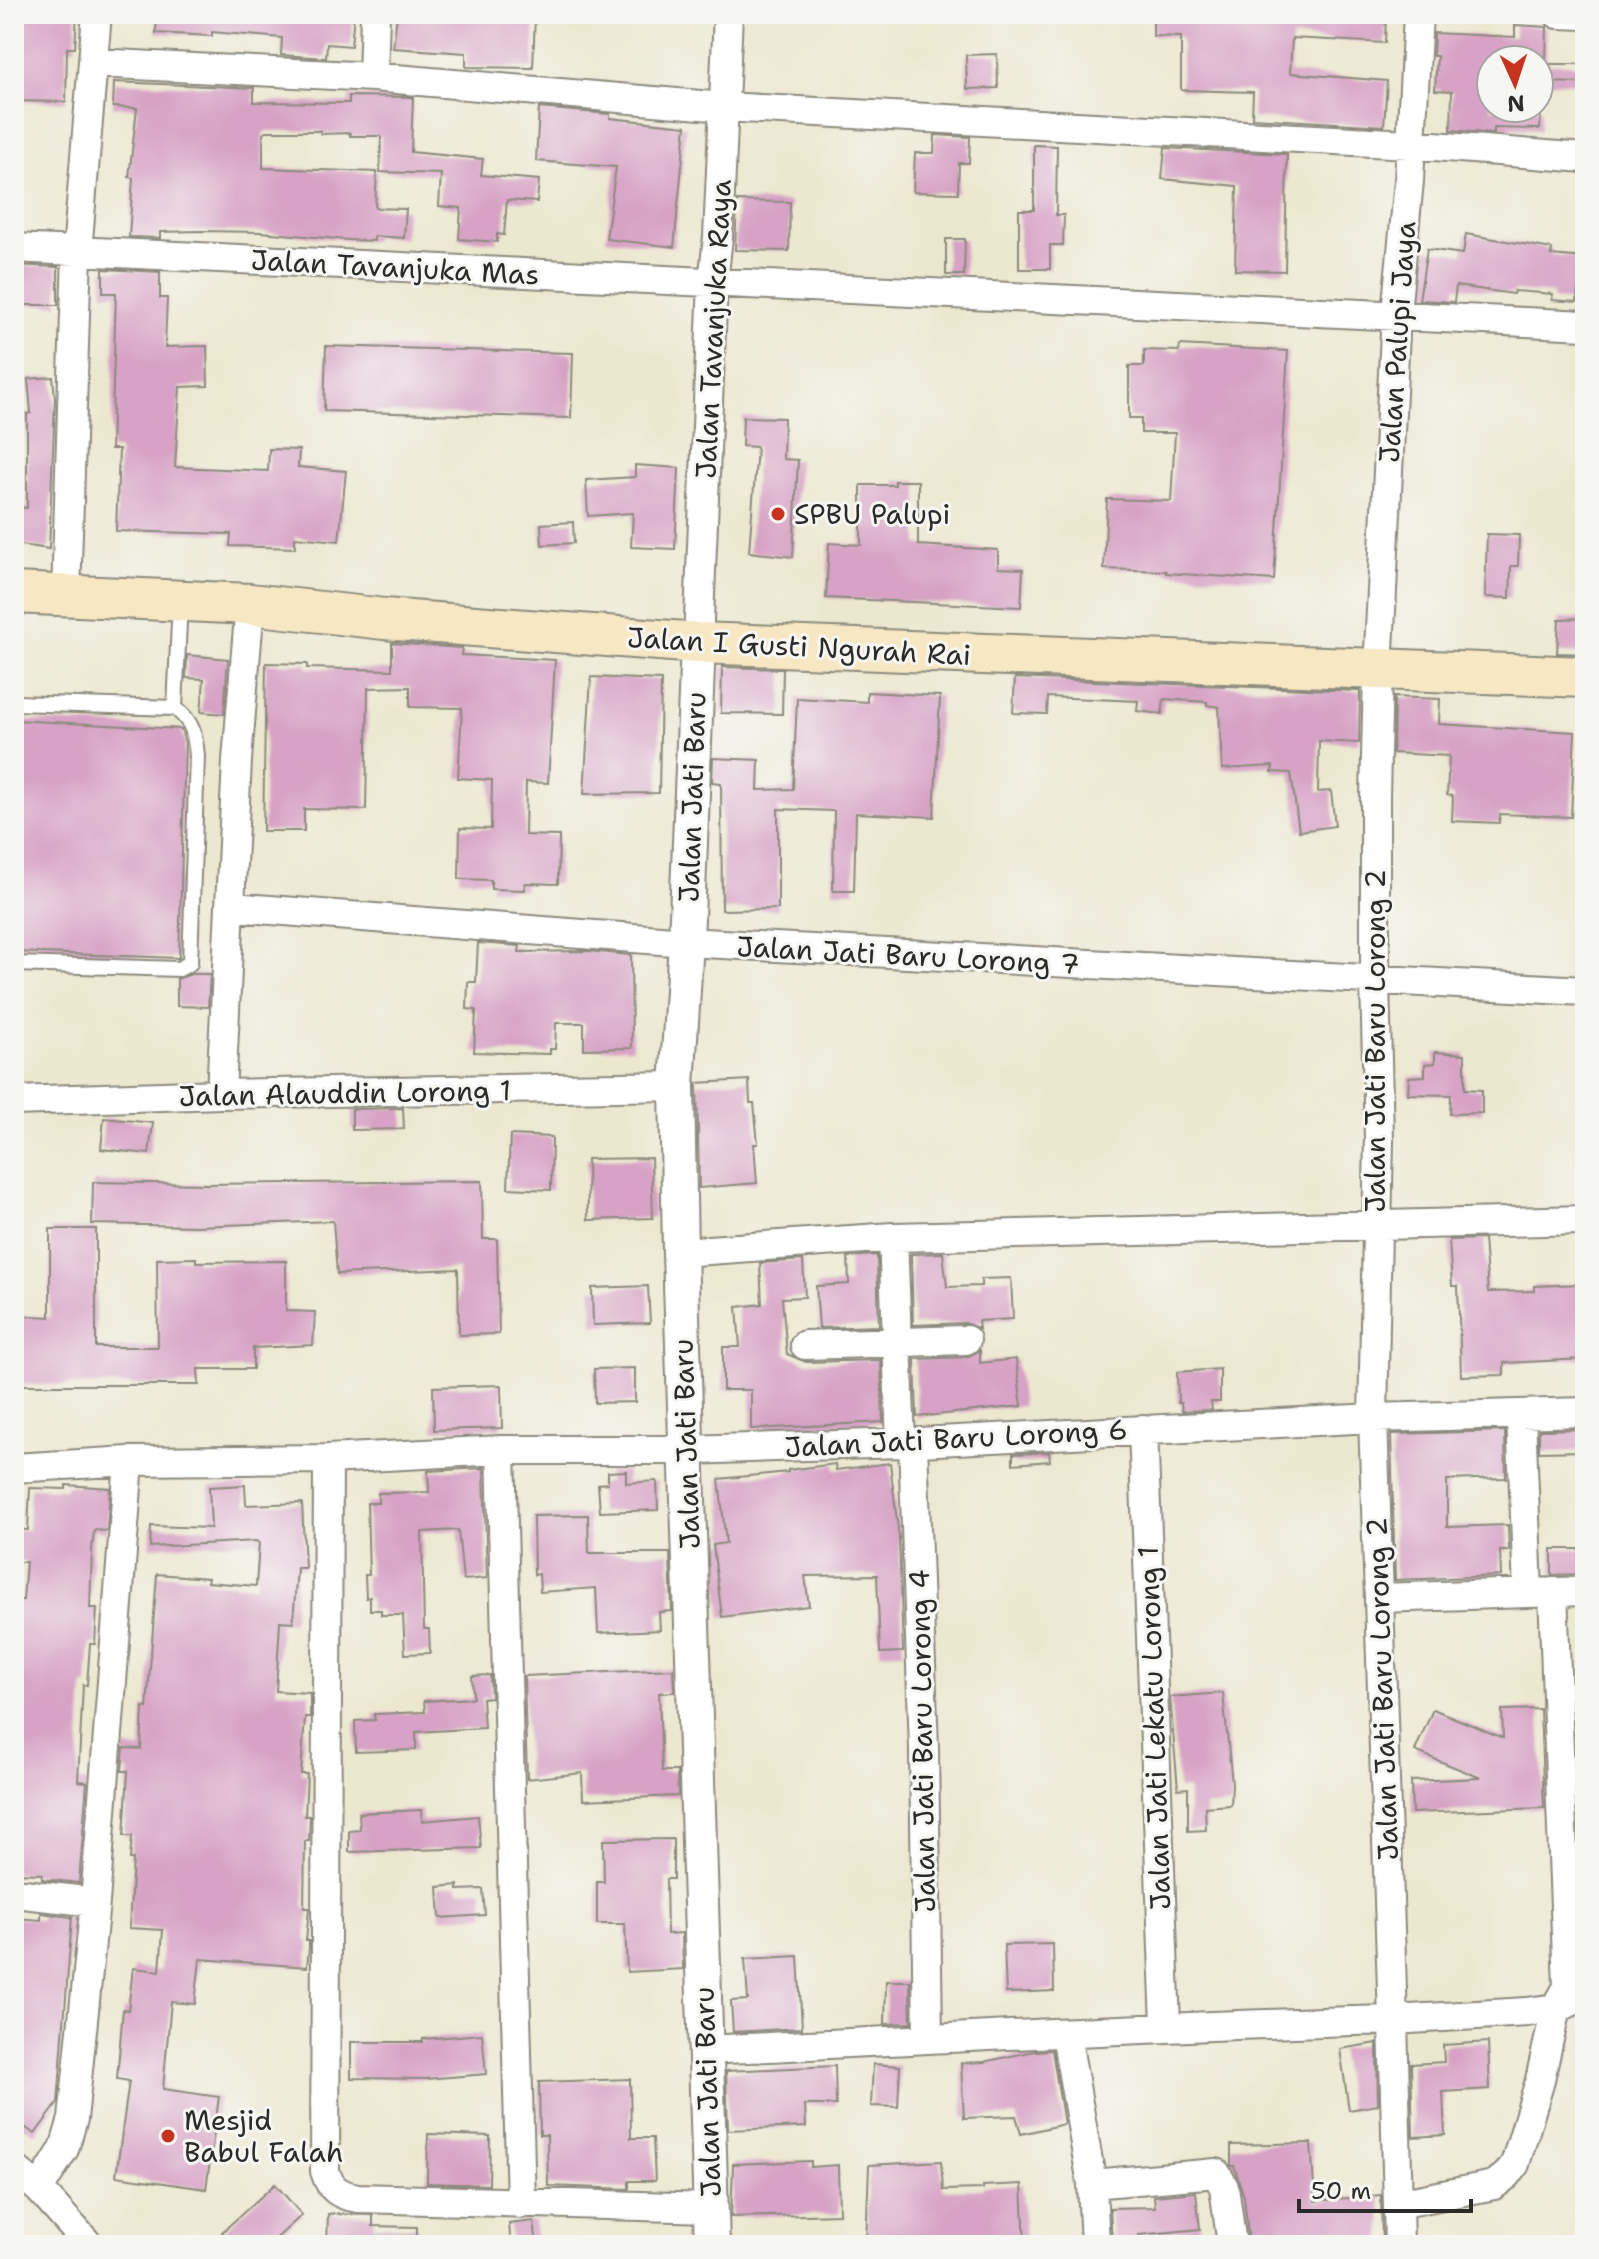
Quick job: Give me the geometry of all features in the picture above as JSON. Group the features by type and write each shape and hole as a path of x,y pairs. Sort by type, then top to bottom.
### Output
{"main road":[{"name":"Jalan I Gusti Ngurah Rai","path":"14,593 250,604 384,619 698,643 1585,677"}],"street":[{"path":"66,595 77,252 97,14"},
{"path":"373,77 375,14"},
{"name":"Jalan Tavanjuka Raya","path":"698,643 728,14"},
{"name":"Jalan Palupi Jaya","path":"1378,670 1396,313 1409,181 1418,14"},
{"path":"1558,14 1585,15"},
{"path":"95,63 373,77 724,107 1409,144 1585,158"},
{"name":"Jalan Tavanjuka Mas","path":"14,248 1396,313 1585,325"},
{"path":"221,1094 237,760 250,604"},
{"name":"Jalan Jati Baru","path":"698,643 677,1086 712,2245"},
{"name":"Jalan Jati Baru Lorong 2","path":"1378,670 1375,981 1379,1139 1373,1418 1399,2245"},
{"name":"Jalan Jati Baru Lorong 7","path":"232,907 686,942 1585,991"},
{"name":"Jalan Alauddin Lorong 1","path":"14,1101 677,1086"},
{"path":"680,1252 893,1237 1585,1220"},
{"name":"Jalan Jati Baru Lorong 4","path":"893,1237 897,1343 907,1443 924,1749 928,2039"},
{"path":"805,1345 966,1340"},
{"name":"Jalan Jati Baru Lorong 6","path":"14,1468 129,1461 328,1459 501,1450 687,1450 907,1443 1373,1418 1585,1412"},
{"path":"1398,2204 1494,2185 1507,2175 1515,2164 1539,2084 1556,2008 1568,1987 1541,1592 1521,1415"},
{"name":"Jalan Jati Lekatu Lorong 1","path":"1143,1429 1166,2026"},
{"path":"501,1450 521,2204"},
{"path":"328,1459 325,2171 329,2183 344,2195 358,2198 711,2208"},
{"path":"39,2189 64,2149 73,2119 95,1902 129,1461"},
{"path":"1380,1598 1585,1591"},
{"path":"14,1893 95,1902"},
{"path":"706,2050 1066,2034 1166,2026 1393,2020 1527,2012 1556,2008 1585,1997"},
{"path":"1066,2034 1092,2184 1095,2245"},
{"path":"14,2168 39,2189 89,2245"},
{"path":"1092,2184 1216,2173 1224,2187 1232,2245"}],"lane":[{"path":"175,708 180,601"},
{"path":"14,703 175,708 191,724 197,756 190,963 179,969 14,964"}],"building":[{"path":"15,14 77,14 75,48 67,48 66,102 14,101"},
{"path":"157,14 354,14 351,46 327,44 326,58 281,55 282,38 212,32 212,36 156,33"},
{"path":"431,14 535,14 533,68 466,67 466,53 393,48 397,15 431,19"},
{"path":"1153,14 1386,14 1385,43 1292,38 1290,73 1387,81 1384,126 1252,118 1253,92 1181,90 1181,37 1153,36"},
{"path":"1515,25 1547,27 1546,44 1475,44 1475,124 1540,124 1540,129 1494,128 1494,134 1451,130 1452,91 1435,90 1437,56 1433,56 1434,33 1515,37"},
{"path":"997,54 998,88 967,89 966,55"},
{"path":"1555,64 1585,64 1585,83 1555,82"},
{"path":"114,82 254,88 254,102 349,103 349,96 413,97 411,152 483,159 481,175 539,180 537,202 507,200 504,235 497,234 497,242 459,239 461,208 439,206 441,174 380,172 381,136 266,131 263,134 263,168 377,172 375,208 406,209 404,238 374,236 374,241 261,232 200,231 160,232 160,238 129,237 133,178 129,177 137,108 113,107"},
{"path":"539,108 610,114 610,118 686,126 674,247 606,239 616,167 536,161"},
{"path":"935,135 970,137 969,163 959,163 958,193 913,192 915,153 934,153"},
{"path":"1034,145 1057,146 1056,215 1064,215 1063,245 1050,245 1050,269 1019,269 1019,210 1034,210"},
{"path":"1165,148 1287,154 1285,271 1235,270 1237,186 1162,179"},
{"path":"737,201 790,202 789,251 735,250"},
{"path":"1466,234 1552,249 1551,255 1585,258 1585,288 1578,287 1577,302 1552,300 1553,294 1514,291 1513,294 1456,286 1454,302 1419,300 1427,249 1463,254"},
{"path":"946,239 965,239 964,275 946,275"},
{"path":"14,265 58,267 58,305 14,305"},
{"path":"103,269 160,272 160,298 167,298 165,347 207,346 208,386 180,387 175,467 268,471 269,449 299,450 298,467 346,471 339,541 295,537 295,548 230,546 231,534 116,531 119,449 111,449 116,293 103,293"},
{"path":"1180,345 1288,351 1274,580 1104,569 1107,499 1171,501 1175,433 1141,433 1141,418 1129,418 1129,366 1144,366 1144,350 1179,351"},
{"path":"326,346 573,353 571,418 324,411"},
{"path":"53,377 55,399 49,549 14,544 14,507 27,508 27,414 31,413 28,379"},
{"path":"743,417 784,418 783,459 798,460 793,557 749,552 757,447 742,446"},
{"path":"635,465 679,468 675,549 631,547 633,513 588,516 586,480 635,477"},
{"path":"895,481 918,481 918,545 998,550 998,568 1023,569 1021,607 826,598 829,543 861,545 861,485 895,485"},
{"path":"573,522 574,543 542,545 541,524"},
{"path":"1487,534 1519,535 1518,566 1511,566 1510,598 1485,597"},
{"path":"1585,618 1585,654 1557,653 1559,619"},
{"path":"392,643 462,648 461,655 555,660 548,783 526,782 525,835 559,836 558,884 525,883 525,890 491,889 491,880 459,879 460,828 491,829 492,780 458,778 462,708 410,707 410,687 368,688 366,810 304,809 304,831 263,831 266,663 307,664 307,668 392,670"},
{"path":"187,655 228,659 224,714 201,712 204,679 186,678"},
{"path":"722,667 783,669 782,714 721,713"},
{"path":"591,677 661,680 659,793 584,794"},
{"path":"1015,678 1360,691 1359,743 1319,741 1318,792 1331,791 1335,826 1299,831 1291,773 1272,772 1273,766 1222,769 1219,707 1207,705 1207,702 1164,699 1162,714 1137,711 1138,701 1048,697 1047,714 1013,713"},
{"path":"867,692 940,696 934,817 856,813 854,891 833,891 834,811 778,809 778,909 722,910 721,783 712,782 713,758 759,760 758,790 793,789 797,698 867,702"},
{"path":"1394,697 1440,699 1439,724 1575,732 1571,817 1500,814 1499,823 1452,821 1453,796 1447,795 1449,756 1393,753"},
{"path":"14,720 181,729 185,743 179,958 14,952"},
{"path":"478,943 520,946 519,952 587,951 631,955 632,1048 584,1049 584,1023 556,1023 555,1049 550,1049 550,1054 474,1052 476,1010 467,1009 468,982 476,982"},
{"path":"191,974 210,974 208,1007 177,1006 177,979"},
{"path":"1435,1052 1465,1054 1465,1089 1482,1090 1482,1113 1450,1114 1451,1095 1408,1094 1409,1077 1425,1076 1425,1064 1435,1063"},
{"path":"749,1080 758,1144 754,1144 757,1183 699,1188 697,1083"},
{"path":"403,1108 404,1129 352,1130 352,1109"},
{"path":"104,1118 153,1123 149,1154 101,1149"},
{"path":"510,1135 552,1137 551,1190 508,1188"},
{"path":"651,1158 653,1218 588,1220 587,1159"},
{"path":"482,1181 483,1239 497,1239 499,1334 459,1335 458,1269 337,1274 333,1221 196,1226 92,1224 93,1182"},
{"path":"50,1229 96,1229 96,1347 158,1347 157,1259 196,1258 196,1262 286,1261 286,1311 315,1312 313,1345 253,1348 253,1369 198,1369 199,1385 14,1385 14,1315 50,1317"},
{"path":"1484,1239 1488,1292 1534,1291 1534,1286 1581,1284 1584,1359 1504,1363 1504,1375 1461,1376 1458,1286 1452,1286 1449,1240"},
{"path":"943,1253 947,1287 981,1286 981,1279 1011,1278 1013,1319 978,1321 979,1329 965,1323 913,1325 911,1254"},
{"path":"877,1255 879,1326 819,1328 816,1286 849,1284 848,1257"},
{"path":"803,1260 805,1297 782,1298 787,1354 806,1362 881,1360 883,1422 751,1429 751,1390 723,1390 723,1347 740,1347 737,1307 762,1304 760,1263"},
{"path":"648,1286 650,1323 593,1325 592,1288"},
{"path":"980,1350 980,1363 1016,1359 1022,1406 917,1417 915,1359 967,1357"},
{"path":"635,1368 635,1402 595,1403 594,1369"},
{"path":"1220,1369 1220,1402 1211,1402 1212,1410 1182,1411 1181,1403 1178,1403 1177,1372"},
{"path":"501,1385 502,1428 434,1430 433,1387"},
{"path":"1585,1429 1585,1451 1539,1452 1539,1430"},
{"path":"1505,1431 1506,1478 1447,1480 1447,1527 1508,1525 1509,1551 1500,1551 1501,1576 1395,1580 1391,1434"},
{"path":"1049,1452 1050,1461 1013,1464 1013,1454"},
{"path":"890,1463 899,1537 903,1652 880,1653 877,1575 805,1576 809,1606 722,1617 713,1545 726,1543 719,1479 835,1464 836,1470"},
{"path":"484,1468 487,1578 463,1580 458,1530 422,1532 424,1629 429,1629 430,1653 405,1654 403,1615 381,1615 381,1610 370,1610 370,1597 366,1598 365,1575 369,1575 367,1503 378,1503 378,1493 429,1492 428,1471"},
{"path":"626,1471 626,1483 657,1481 658,1510 600,1512 598,1484 608,1483 608,1472"},
{"path":"66,1485 110,1488 107,1531 94,1530 92,1550 90,1608 97,1608 95,1644 90,1644 87,1685 83,1685 78,1781 87,1782 79,1883 42,1879 42,1874 14,1873 14,1600 23,1600 26,1562 14,1562 14,1529 28,1530 30,1488 66,1489"},
{"path":"245,1485 246,1505 302,1503 305,1568 297,1568 293,1622 280,1621 276,1691 310,1693 310,1717 305,1717 301,1774 307,1774 305,1816 310,1816 309,1841 305,1841 304,1908 309,1908 306,1941 309,1941 309,1948 307,1967 200,1959 195,2004 171,2002 163,2089 219,2097 206,2189 116,2176 129,2081 117,2079 123,2009 128,2010 133,1968 160,1971 163,1930 129,1928 132,1836 124,1836 128,1771 122,1771 124,1748 141,1749 157,1574 256,1586 259,1543 256,1541 150,1547 151,1526 211,1528 209,1487"},
{"path":"588,1515 589,1553 670,1553 672,1611 659,1612 660,1630 598,1633 596,1588 540,1592 539,1574 534,1575 533,1516"},
{"path":"1552,1549 1585,1549 1585,1574 1552,1575"},
{"path":"673,1669 674,1692 659,1693 662,1771 677,1771 678,1796 583,1800 582,1773 527,1779 524,1676"},
{"path":"490,1675 491,1697 482,1698 484,1728 416,1732 416,1750 356,1752 355,1721 375,1720 374,1714 425,1712 424,1701 473,1698 472,1676"},
{"path":"1223,1693 1232,1784 1231,1805 1205,1807 1206,1830 1188,1831 1188,1788 1178,1789 1170,1697"},
{"path":"1433,1709 1503,1738 1502,1710 1540,1709 1544,1808 1412,1813 1411,1781 1481,1778 1415,1751"},
{"path":"421,1810 422,1821 478,1816 481,1848 349,1852 349,1831 360,1830 359,1813"},
{"path":"673,1839 673,1879 666,1879 667,1934 682,1933 683,1969 627,1972 625,1924 597,1924 597,1882 604,1882 603,1840"},
{"path":"458,1885 458,1890 483,1889 485,1915 440,1918 438,1887"},
{"path":"41,1913 72,1917 58,2103 35,2134 14,2120 14,1942 16,1918 41,1920"},
{"path":"1053,1944 1054,1991 1006,1993 1004,1945"},
{"path":"798,1956 802,2028 733,2032 731,2001 748,2000 745,1959"},
{"path":"886,1981 910,1981 911,2023 885,2024"},
{"path":"482,2034 486,2074 426,2079 351,2078 351,2042 423,2042 423,2039"},
{"path":"1488,2042 1490,2089 1443,2092 1445,2135 1413,2137 1411,2064 1444,2062 1443,2045"},
{"path":"1377,2043 1378,2105 1349,2110 1340,2049"},
{"path":"1052,2050 1064,2124 1021,2134 1016,2116 964,2118 961,2063"},
{"path":"873,2064 900,2066 898,2107 871,2106"},
{"path":"835,2066 836,2105 805,2105 806,2127 728,2130 726,2071"},
{"path":"630,2079 631,2138 653,2138 655,2181 629,2181 629,2189 548,2186 547,2135 540,2135 539,2082"},
{"path":"428,2134 490,2136 489,2185 427,2183"},
{"path":"1311,2143 1315,2201 1381,2195 1382,2245 1249,2245 1244,2197 1234,2166 1231,2166 1231,2145"},
{"path":"811,2161 811,2167 838,2165 839,2214 731,2217 733,2164"},
{"path":"941,2161 943,2190 1022,2184 1025,2245 986,2245 986,2240 866,2245 869,2165"},
{"path":"275,2184 302,2215 269,2245 234,2245 222,2232"},
{"path":"1196,2192 1200,2229 1139,2235 1139,2241 1112,2242 1110,2208 1155,2207 1154,2196"},
{"path":"328,2214 373,2215 373,2226 417,2227 417,2245 327,2245"},
{"path":"534,2221 537,2245 511,2245 509,2224"}],"place":[{"name":"SPBU Palupi","path":"778,514"},
{"name":"Mesjid Babul Falah","path":"168,2136"}]}
